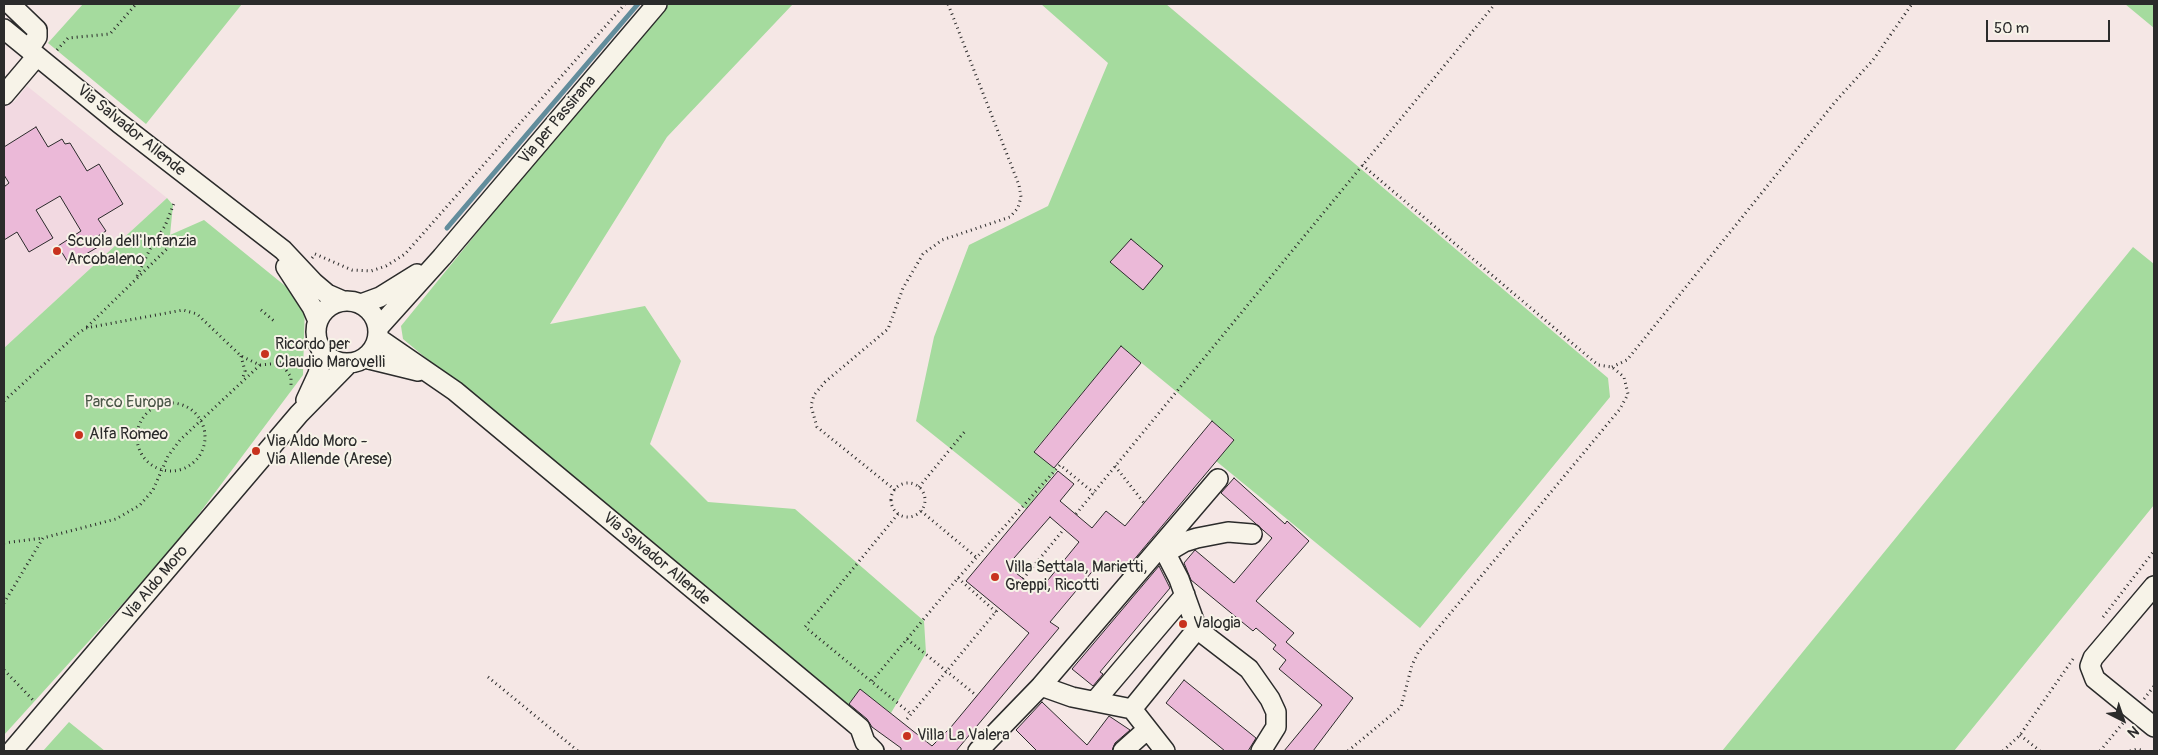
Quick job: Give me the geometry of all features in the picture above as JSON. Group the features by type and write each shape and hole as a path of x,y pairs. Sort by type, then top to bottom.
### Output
{"street":[{"path":"4,95 40,53 37,37 38,30 10,4"},
{"name":"Via per Passirana","path":"378,333 657,4"},
{"name":"Via Salvador Allende","path":"4,29 40,53 258,233 282,250 301,271 328,294 352,302"},
{"name":"Via Salvador Allende","path":"258,233 287,269 312,307 318,321"},
{"name":"Via per Passirana","path":"352,302 380,298 409,281 459,237"},
{"path":"352,302 372,314 378,333 375,346 357,361 339,362 323,352 316,337 318,321 327,308 352,302"},
{"name":"Via Salvador Allende","path":"378,333 429,374 455,391 854,722 860,728 865,742 874,751"},
{"name":"Via Aldo Moro","path":"299,414 318,374 323,352"},
{"name":"Via Salvador Allende","path":"357,361 429,374"},
{"name":"Via Aldo Moro","path":"12,751 299,414 357,361"},
{"path":"987,748 1164,549 1218,479"},
{"path":"1164,549 1197,538 1228,532 1252,534"},
{"path":"1164,549 1185,595 1197,629 1249,668 1270,699 1276,712 1276,727 1261,751"},
{"path":"2154,586 2093,658 2090,666 2095,678 2154,727"},
{"path":"1095,700 1185,595"},
{"path":"1132,709 1197,629"},
{"path":"1041,686 1072,697 1095,700 1132,709 1163,750"},
{"path":"1123,751 1132,742 1149,731"}],"path":[{"path":"40,53 68,38 110,34 136,4"},
{"path":"301,271 315,254 352,270 371,271 386,266 405,254 625,4"},
{"path":"895,490 817,427 811,406 814,396 825,382 888,329 903,288 923,254 942,240 1010,217 1018,208 1021,197 1019,185 948,4"},
{"path":"1076,514 1361,164 1495,4"},
{"path":"1612,367 1627,360 1835,102 1873,60 1912,4"},
{"path":"1348,751 1401,707 1412,665 1419,651 1620,409 1628,394 1624,377 1612,367 1598,365 1361,164"},
{"path":"137,278 150,248 165,226 175,201"},
{"path":"4,401 77,334 86,328 176,240"},
{"path":"86,328 183,310 197,314 241,356 260,365 281,364 291,377 291,394"},
{"path":"261,310 274,321"},
{"path":"241,356 244,371 242,382"},
{"path":"4,543 43,538 116,519 128,513 147,498 163,471 174,447 201,419 260,365"},
{"path":"173,402 194,410 201,419 206,439 199,458 183,470 163,471 152,466 144,459 138,449 136,438 138,426 143,416 162,404 173,402"},
{"path":"919,487 966,430"},
{"path":"872,681 958,578 1060,465 1094,493"},
{"path":"1115,466 1144,503"},
{"path":"904,484 919,487 925,496 924,507 921,511 913,517 898,514 892,505 895,490 904,484"},
{"path":"921,511 976,558"},
{"path":"898,514 805,627 911,714"},
{"path":"1023,579 1064,529"},
{"path":"4,603 43,538"},
{"path":"906,719 998,610 958,578"},
{"path":"907,639 977,696"},
{"path":"4,670 34,700"},
{"path":"488,677 578,751"},
{"path":"2100,751 2124,722"},
{"path":"2003,751 2020,734 2040,751"},
{"path":"2130,751 2142,750"}],"shaded area":[{"name":"Scuola dell'Infanzia Arcobaleno","path":"27,86 167,198 4,348 4,94 14,102"}],"green space":[{"path":"83,4 242,4 146,124 48,43"},
{"path":"669,4 793,4 667,137 550,324 645,306 681,361 650,444 708,502 795,509 924,621 926,653 891,713 860,690 846,707 403,339 401,326 559,132"},
{"path":"1041,4 1166,4 1608,378 1610,397 1420,628 1216,461 1234,439 1121,346 1034,451 1057,470 1026,509 916,421 934,337 969,245 1048,206 1108,63"},
{"path":"2125,4 2154,4 2154,28"},
{"name":"Parco Europa","path":"167,198 173,205 170,235 204,220 305,302 303,375 175,546 4,735 4,348"},
{"path":"2133,247 2154,264 2154,505 1954,751 1722,751"},
{"path":"69,722 105,751 43,751"}],"building":[{"path":"36,127 48,147 62,139 65,144 70,143 87,171 99,164 123,204 98,219 106,231 93,239 98,247 69,264 58,246 81,231 60,196 36,210 53,238 29,252 17,232 4,240 4,187 9,183 4,175 4,147"},
{"path":"1131,239 1163,266 1143,290 1110,262"},
{"path":"1121,346 1141,363 1054,468 1034,452"},
{"path":"1212,421 1234,440 1122,574 1108,563 1106,565 1101,561 1050,622 1059,628 956,751 901,751 901,748 872,727 867,719 849,704 860,689 932,746 951,727 1029,633 966,581 1058,471 1074,484 1060,501 1092,528 1106,511 1125,526","holes":["1050,517 1079,542 1039,591 1007,566"]},
{"path":"1234,478 1285,524 1287,521 1309,541 1256,601 1294,633 1286,642 1353,698 1313,751 1284,751 1322,705 1279,669 1286,660 1273,649 1276,645 1256,628 1253,631 1191,580 1184,563 1195,550 1234,583 1272,538 1221,493"},
{"path":"1159,566 1170,588 1100,672 1103,674 1093,686 1072,669"},
{"path":"1184,680 1256,738 1248,751 1225,751 1166,703"},
{"path":"1042,702 1087,745 1109,716 1130,730 1115,743 1112,751 1037,751 1016,730"}],"waterway":[{"path":"447,228 638,4"}],"place":[{"name":"Scuola dell'Infanzia Arcobaleno","path":"57,251"},
{"name":"Ricordo per Claudio Marovelli","path":"265,354"},
{"name":"Alfa Romeo","path":"79,435"},
{"name":"Via Aldo Moro - Via Allende (Arese)","path":"256,451"},
{"name":"Villa Settala, Marietti, Greppi, Ricotti","path":"995,577"},
{"name":"Valogia","path":"1183,624"},
{"name":"Villa La Valera","path":"907,736"}]}
